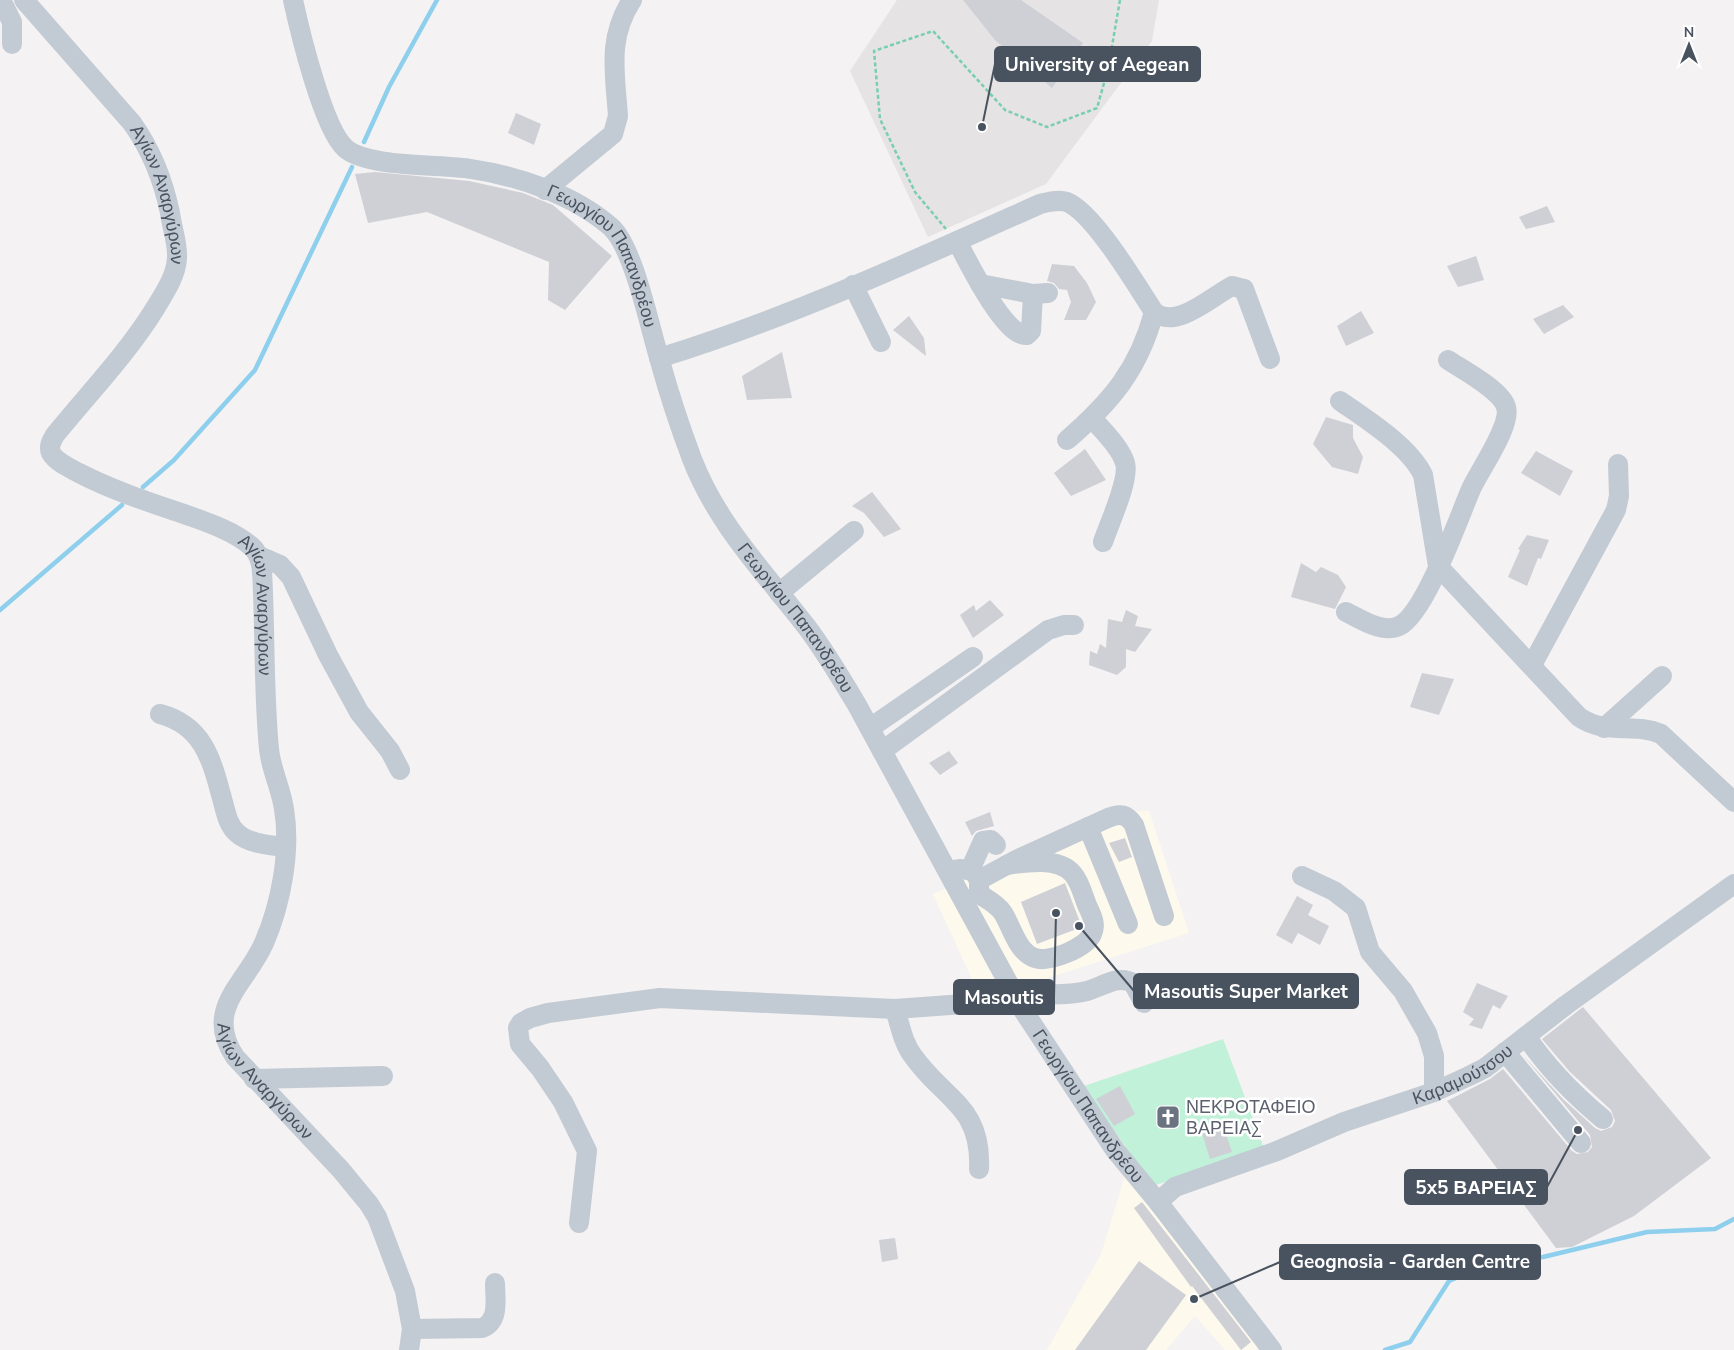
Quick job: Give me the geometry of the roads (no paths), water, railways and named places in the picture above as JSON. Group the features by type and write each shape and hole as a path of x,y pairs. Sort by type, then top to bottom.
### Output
{"street":[{"path":"0,0 12,22 12,44"},
{"name":"Αγίων Αναργύρων","path":"24,0 132,123 145,142 155,159 166,194 177,258 168,288 141,331 123,356 55,435 50,443 50,452 59,461 100,484 218,527 251,546 258,556 262,576 264,678 269,748 284,809 285,847 282,879 269,929 257,957 232,994 223,1016 224,1037 228,1047 254,1079 341,1170 369,1204 377,1218 405,1290 412,1329 410,1350"},
{"name":"Γεωργίου Παπανδρέου","path":"293,0 302,43 333,130 344,147 352,153 381,161 470,168 510,178 546,190 599,218 613,229 622,240 678,421 715,508 740,544 779,592 836,670 870,728 1014,993 1115,1150 1158,1202 1272,1350"},
{"path":"546,190 613,134 618,116 614,47 617,27 632,0"},
{"path":"659,358 711,342 853,285 1040,204 1054,201 1069,203 1095,228 1154,312 1160,317 1171,318 1186,313 1232,286 1242,287 1246,292 1270,359"},
{"path":"957,241 980,284 1008,325 1021,336 1027,335 1031,331 1041,294 980,284"},
{"path":"853,285 881,342"},
{"path":"1067,440 1092,418 1123,383 1136,361 1154,312"},
{"path":"1346,612 1383,628 1399,626 1411,616 1438,566 1471,489 1506,420 1507,415 1504,402 1498,394 1448,360"},
{"path":"1340,401 1369,421 1410,456 1419,467 1423,475 1438,566 1579,717 1604,728 1650,730 1661,734 1734,802"},
{"path":"1092,418 1120,453 1126,466 1124,482 1103,542"},
{"path":"1532,665 1616,510 1619,496 1618,464"},
{"path":"779,592 854,531"},
{"path":"258,556 280,564 291,577 328,655 359,712 390,750 400,770"},
{"path":"882,751 1042,634 1057,626 1074,624"},
{"path":"870,728 973,656"},
{"path":"1604,728 1662,676"},
{"path":"160,714 185,724 195,734 209,754 226,817 237,834 246,839 285,847"},
{"path":"976,881 1116,815 1130,819 1164,916"},
{"path":"1088,827 1128,924"},
{"path":"970,915 983,841 991,840 996,845"},
{"path":"948,872 976,881 998,906 1021,948 1036,959 1052,959 1085,944 1093,934 1094,921 1077,880 1071,871 1055,864 1035,862 1008,865"},
{"path":"1302,876 1334,891 1356,908 1370,952 1403,991 1427,1033 1434,1056 1434,1092"},
{"name":"Καραμούτσου","path":"1158,1202 1175,1187 1277,1151 1344,1122 1434,1092 1477,1072 1734,884"},
{"path":"579,1223 586,1151 563,1102 540,1068 520,1044 517,1034 521,1023 548,1013 660,998 895,1009 964,1004 1014,993 1080,993 1121,980 1130,981 1144,1002"},
{"path":"895,1009 912,1056 957,1104 975,1127 980,1150 979,1169"},
{"path":"1526,1036 1545,1064 1561,1082 1603,1119"},
{"path":"1505,1052 1581,1143"},
{"path":"254,1079 384,1076"},
{"path":"412,1329 482,1328 488,1325 494,1315 495,1284"}],"waterway":[{"path":"364,142 389,87 437,0"},
{"path":"143,487 174,460 255,370 352,167"},
{"path":"0,610 122,505"},
{"path":"1385,1350 1410,1342 1449,1281 1498,1260 1543,1257 1647,1232 1715,1229 1734,1219"}],"place":[{"name":"University of Aegean","path":"982,127"},
{"name":"Masoutis","path":"1056,913"},
{"name":"Masoutis Super Market","path":"1079,926"},
{"name":"ΝΕΚΡΟΤΑΦΕΙΟ ΒΑΡΕΙΑΣ","path":"1168,1117"},
{"name":"5x5 ΒΑΡΕΙΑΣ","path":"1578,1130"},
{"name":"Geognosia - Garden Centre","path":"1194,1299"}]}
